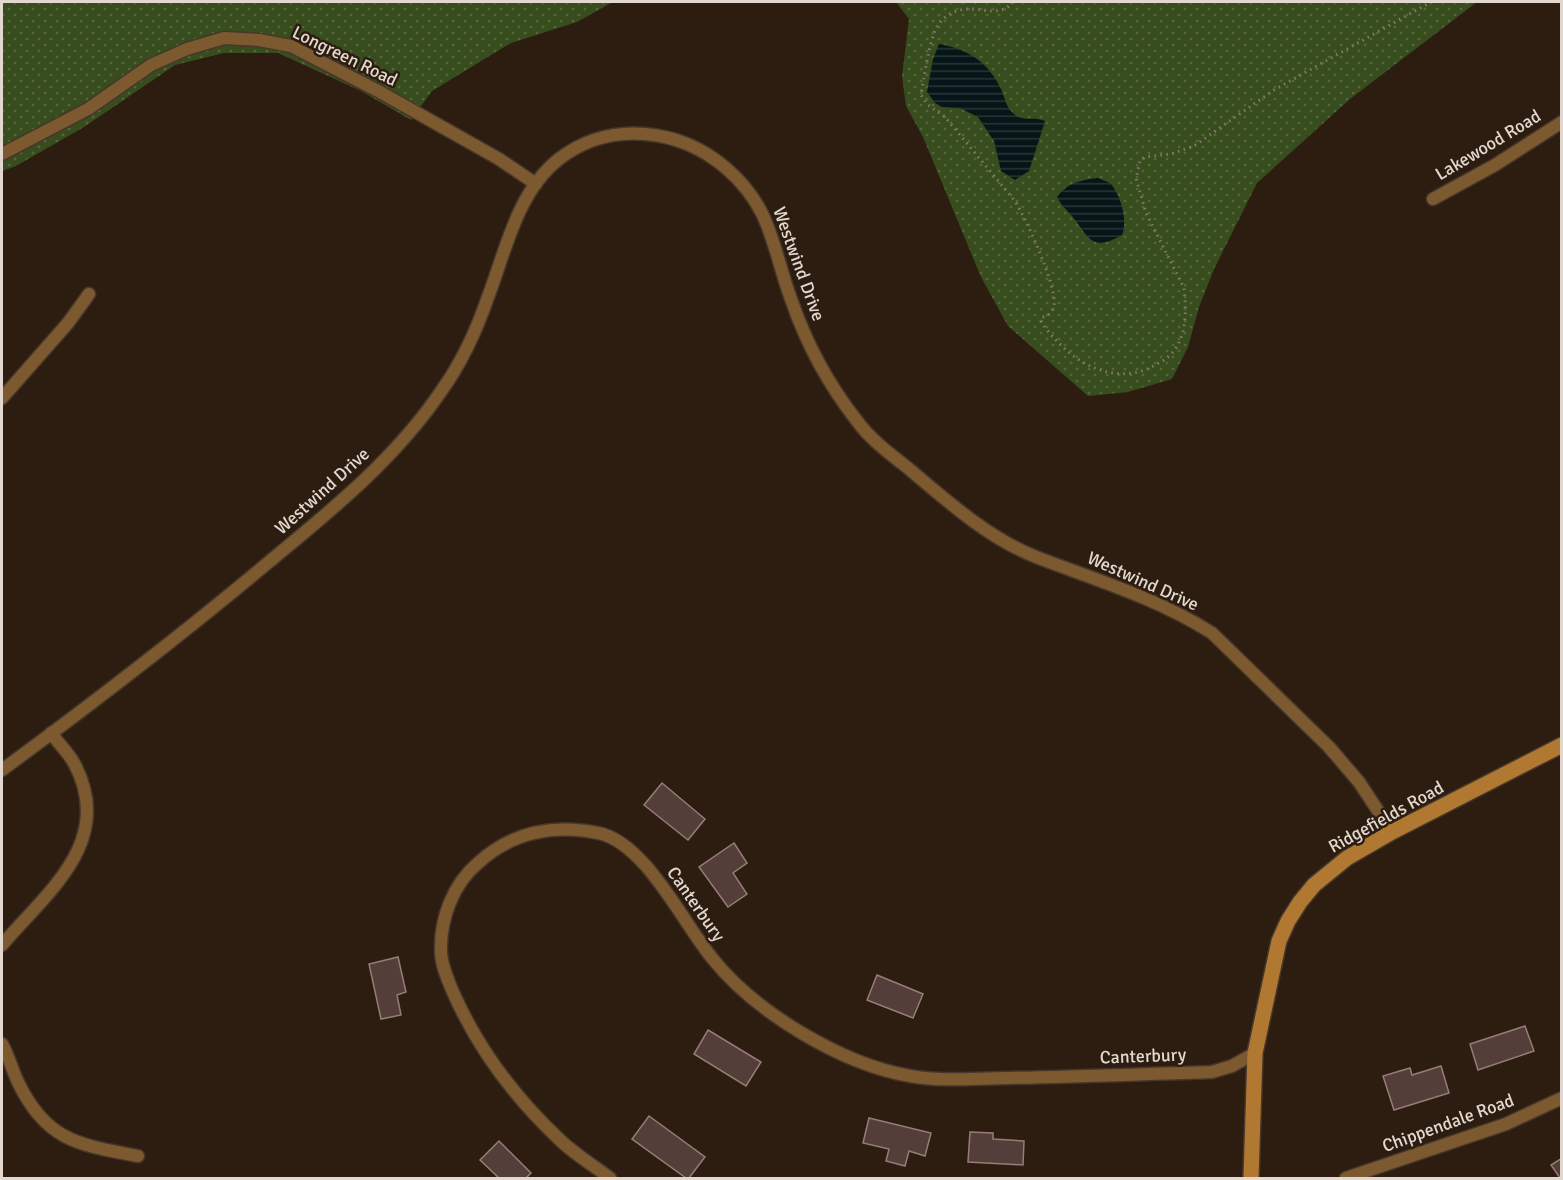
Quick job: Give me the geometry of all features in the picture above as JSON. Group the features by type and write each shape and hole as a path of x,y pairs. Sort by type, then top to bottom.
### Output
{"street":[{"name":"Longreen Road","path":"2,154 88,109 151,65 187,49 224,38 236,38 291,46 390,97 499,159 536,184"},
{"name":"Lakewood Road","path":"1433,199 1496,165 1562,122"},
{"name":"Westwind Drive","path":"2,770 209,612 348,497 417,423 443,390 478,324 518,213 536,184 555,162 596,138 642,133 684,143 708,154 729,170 748,190 763,211 790,299 818,364 859,425 959,511 999,538 1032,555 1146,598 1212,633 1329,747 1359,782 1392,832"},
{"path":"2,398 68,323 89,294"},
{"path":"2,945 61,880 86,832 88,810 83,785 73,761 51,733"},
{"name":"Ridgefields Road","path":"1251,1179 1255,1053 1279,941 1300,902 1319,880 1347,858 1392,832 1562,745"},
{"name":"Canterbury","path":"610,1179 564,1143 531,1112 501,1074 477,1039 460,1007 448,979 441,952 443,925 449,903 472,867 491,851 533,831 582,830 603,834 626,846 652,874 712,959 761,1006 816,1041 880,1069 934,1080 1212,1072 1232,1066 1255,1053"},
{"path":"2,1044 30,1105 64,1137 91,1147 138,1156"},
{"name":"Chippendale Road","path":"1346,1179 1506,1124 1562,1098"}],"path":[{"path":"1013,2 1007,9 999,10 976,6 957,8 936,27 921,95 928,105 945,117 1015,201 1023,214 1049,278 1054,297 1051,313 1042,317 1041,321 1051,336 1072,355 1091,367 1109,374 1125,375 1140,372 1168,357 1178,345 1185,322 1184,288 1146,213 1139,191 1136,178 1140,161 1145,157 1171,154 1194,146 1274,90 1431,2"}],"green space":[{"path":"2,2 613,2 577,22 511,43 432,91 411,120 361,91 278,53 224,53 175,65 84,127 16,166 2,171"},
{"path":"896,2 1477,2 1350,99 1257,183 1214,269 1199,307 1188,347 1172,379 1128,392 1088,396 1008,326 981,277 923,137 906,106 902,76 909,19"}],"shaded area":[{"path":"939,44 968,53 983,64 996,80 1011,112 1017,116 1045,121 1029,171 1015,180 1001,171 994,141 978,117 960,108 942,107 935,103 927,92 933,59"},
{"path":"1098,178 1111,184 1115,189 1124,216 1122,235 1104,243 1087,236 1057,197 1065,188 1075,183"}],"building":[{"path":"662,783 705,819 688,840 644,805"},
{"path":"734,843 747,863 733,873 747,894 728,907 699,867"},
{"path":"398,957 406,992 397,995 401,1015 381,1019 369,964"},
{"path":"877,975 923,994 913,1018 867,1000"},
{"path":"1525,1026 1534,1051 1478,1070 1470,1044"},
{"path":"708,1030 761,1062 746,1086 694,1054"},
{"path":"1441,1066 1449,1093 1394,1110 1383,1076 1410,1068 1412,1075"},
{"path":"649,1116 705,1157 689,1178 632,1139"},
{"path":"869,1118 931,1133 925,1156 909,1151 905,1166 886,1161 889,1149 863,1143"},
{"path":"970,1132 993,1133 993,1139 1024,1141 1023,1165 968,1162"},
{"path":"499,1141 531,1173 526,1178 499,1178 480,1160"},
{"path":"1562,1158 1562,1178 1560,1178 1551,1165"}]}
